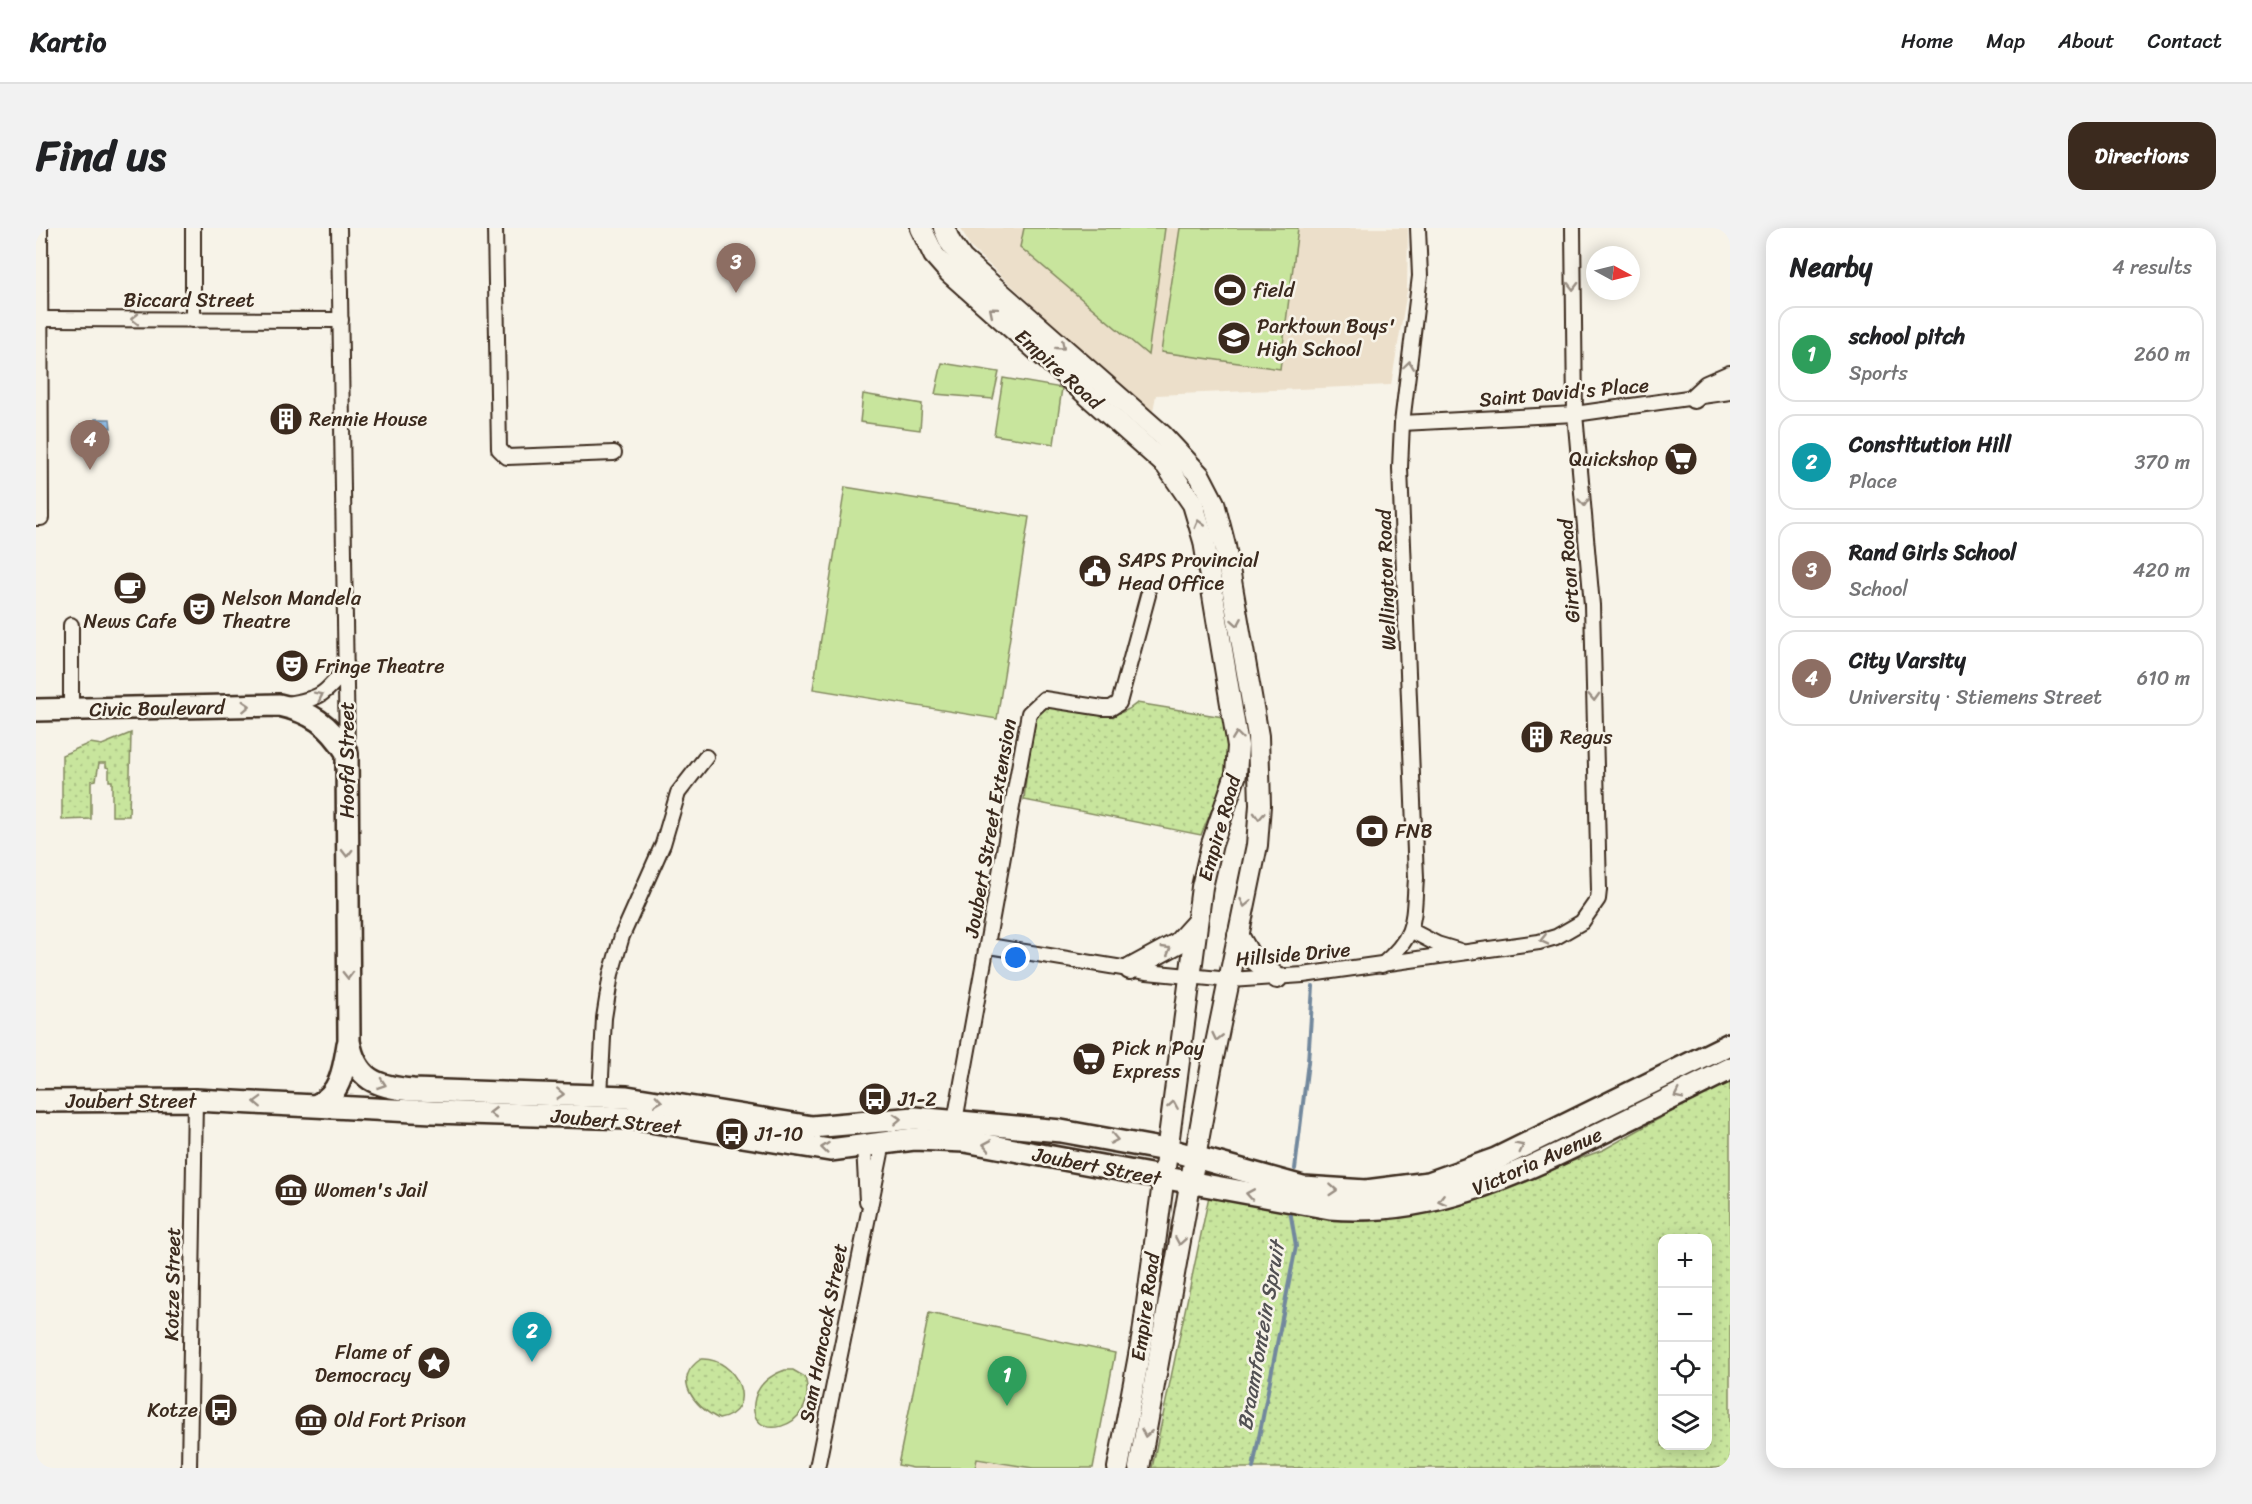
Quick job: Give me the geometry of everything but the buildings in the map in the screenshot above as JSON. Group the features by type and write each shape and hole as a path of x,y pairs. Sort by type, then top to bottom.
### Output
{"main road":[{"name":"Empire Road","path":"921,228 934,255 949,272 1166,465 1193,504 1204,541 1238,746 1236,774 1212,844 1197,922 1161,1178 1143,1334 1118,1468"},
{"name":"Empire Road","path":"945,228 955,251 962,259 1179,451 1200,476 1214,503 1225,546 1259,755 1260,805 1257,845 1194,1158 1139,1468"},
{"path":"1694,398 1707,386 1730,376"},
{"name":"Civic Boulevard","path":"36,710 279,705 314,716 328,726 347,753"},
{"name":"Hoofd Street","path":"347,753 348,1041"},
{"path":"1130,969 1178,943 1197,922"},
{"path":"1238,935 1256,962 1277,978"},
{"path":"317,1105 335,1090 343,1069 348,1041"},
{"name":"Joubert Street","path":"348,1041 358,1066 369,1079 383,1086 413,1090 600,1096 675,1103 812,1127 897,1119 955,1121 1061,1131 1166,1150 1194,1158"},
{"name":"Victoria Avenue","path":"1194,1158 1303,1188 1366,1191 1429,1183 1496,1159 1730,1044"},
{"name":"Victoria Avenue","path":"1190,1183 1330,1208 1366,1210 1422,1205 1472,1191 1523,1172 1730,1069"},
{"name":"Joubert Street","path":"36,1101 195,1100 433,1112 631,1118 786,1145 830,1150 934,1138 965,1141 1190,1183"}],"street":[{"path":"39,518 40,228"},
{"path":"193,228 193,320"},
{"name":"Hoofd Street","path":"339,228 347,753"},
{"path":"495,228 496,379 501,453 507,457 614,453"},
{"name":"Wellington Road","path":"1412,932 1416,878 1400,468 1402,423 1420,276 1418,228"},
{"name":"Girton Road","path":"1573,228 1575,414 1592,606 1599,891 1592,910"},
{"name":"Biccard Street","path":"38,319 341,320"},
{"name":"Saint David's Place","path":"1402,423 1575,414 1730,392"},
{"name":"Joubert Street Extension","path":"955,1121 989,946 1029,713 1044,699 1103,708 1111,708 1119,703 1148,595"},
{"path":"71,625 71,710"},
{"name":"Civic Boulevard","path":"279,705 308,701 324,695 347,666"},
{"path":"600,1096 604,1018 611,974 622,936 663,844 678,793 706,757"},
{"name":"Hillside Drive","path":"989,946 1190,978 1230,980 1277,978 1476,952 1556,937 1582,922 1592,910"},
{"path":"1382,965 1394,955 1412,932 1449,949 1476,952"},
{"name":"Kotze Street","path":"189,1468 195,1100"},
{"name":"Sam Hancock Street","path":"817,1468 868,1206 873,1144"}],"shaded area":[{"name":"Parktown Boys' High School","path":"961,228 1408,228 1407,291 1391,385 1156,395 1152,416 970,247"},
{"path":"977,1460 1029,1468 975,1468"}],"green space":[{"path":"1024,228 1165,228 1148,355 1020,247"},
{"name":"field","path":"1180,228 1298,228 1280,369 1161,352"},
{"path":"942,363 999,372 993,399 935,394"},
{"path":"1003,378 1062,388 1054,444 994,435"},
{"path":"863,394 922,404 920,430 860,422"},
{"path":"845,487 1029,517 997,719 813,689"},
{"path":"1043,703 1092,715 1116,714 1137,703 1229,718 1228,772 1201,835 1024,800 1032,719"},
{"path":"131,733 129,816 112,816 112,781 109,781 109,768 106,767 106,763 99,763 96,780 91,781 91,819 62,820 62,755 90,743 102,745"},
{"path":"1730,1079 1730,1468 1152,1468 1209,1196 1349,1219 1463,1201 1603,1150"},
{"path":"929,1313 1115,1353 1093,1468 1033,1468 977,1459 975,1468 913,1468 898,1465"},
{"path":"701,1359 725,1366 734,1375 741,1396 739,1406 732,1414 719,1419 702,1408 690,1392 687,1384 688,1376 692,1367"},
{"path":"785,1370 793,1370 805,1377 807,1396 802,1410 793,1420 782,1426 770,1427 760,1423 754,1413 755,1398 759,1388 766,1380"}],"water":[{"path":"95,419 110,419 111,428 95,428"}],"waterway":[{"path":"1295,1169 1308,1062 1313,986"},
{"name":"Braamfontein Spruit","path":"1253,1468 1296,1246 1290,1210"}],"place":[{"name":"field","path":"1230,290"},
{"name":"Rand Girls School","path":"736,293"},
{"name":"Parktown Boys' High School","path":"1234,338"},
{"name":"Rennie House","path":"286,419"},
{"name":"Quickshop","path":"1681,459"},
{"name":"City Varsity","path":"90,470"},
{"name":"SAPS Provincial Head Office","path":"1095,571"},
{"name":"News Cafe","path":"130,588"},
{"name":"Nelson Mandela Theatre","path":"199,609"},
{"name":"Fringe Theatre","path":"292,666"},
{"name":"Regus","path":"1537,737"},
{"name":"FNB","path":"1372,831"},
{"name":"Pick n Pay Express","path":"1089,1059"},
{"name":"J1-2","path":"875,1099"},
{"name":"J1-10","path":"732,1134"},
{"name":"Women's Jail","path":"291,1190"},
{"name":"Constitution Hill","path":"532,1362"},
{"name":"Flame of Democracy","path":"434,1363"},
{"name":"school pitch","path":"1007,1406"},
{"name":"Kotze","path":"221,1410"},
{"name":"Old Fort Prison","path":"311,1420"}]}
